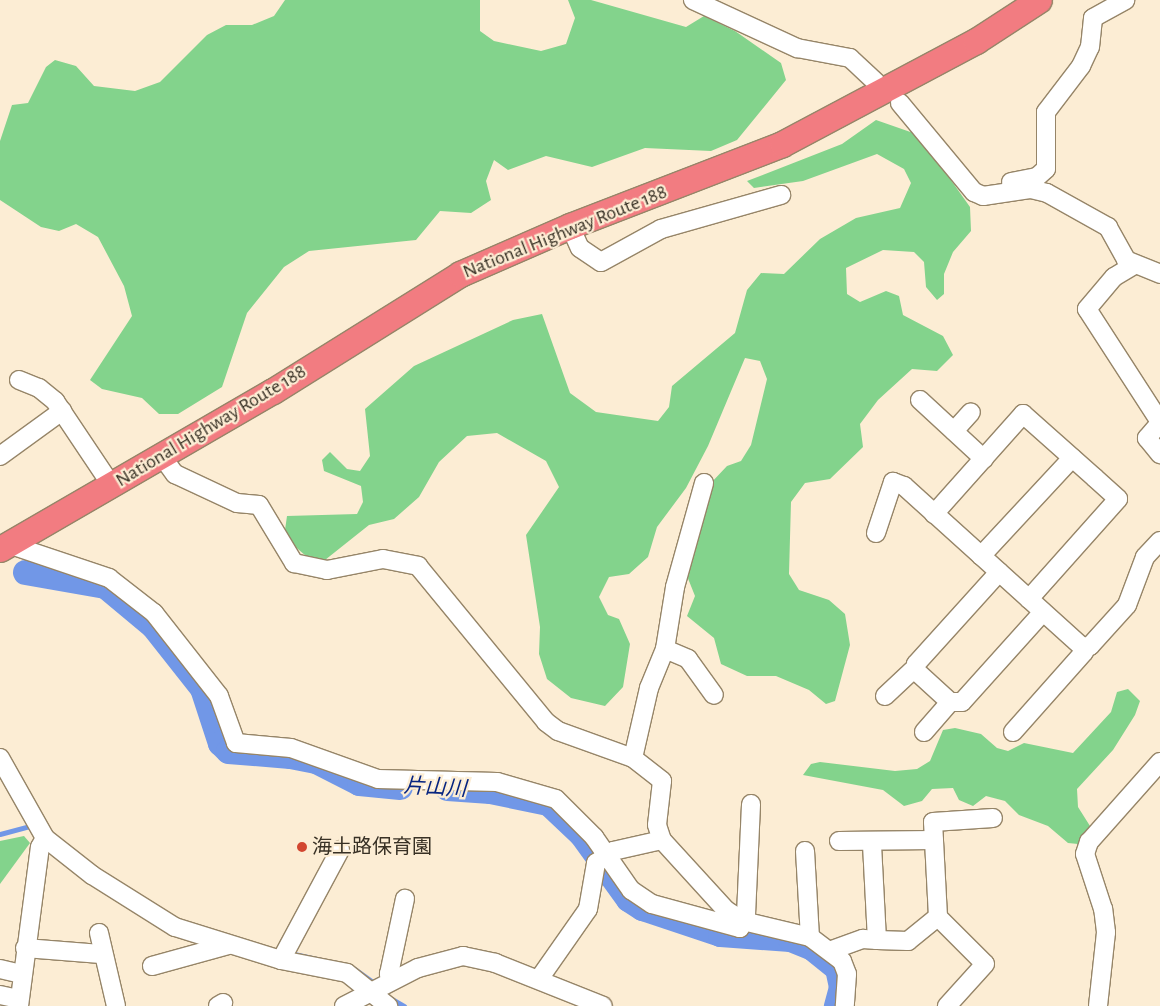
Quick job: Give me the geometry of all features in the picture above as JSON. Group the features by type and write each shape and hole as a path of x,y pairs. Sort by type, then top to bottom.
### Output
{"highway":[{"name":"National Highway Route 188","path":"4,546 112,486 460,274 570,226 782,144 976,41 1039,0"}],"street":[{"path":"692,0 789,45 850,58 876,82"},
{"path":"968,185 1019,182 1037,177 1046,168 1046,112 1081,66 1090,47 1093,18 1125,0"},
{"path":"900,104 968,185 983,196 1031,190 1047,193 1108,227 1134,266 1160,274"},
{"path":"570,226 580,248 591,259 601,262 629,243 661,229 781,195"},
{"path":"1134,266 1114,277 1087,309 1160,423 1147,438 1160,454"},
{"path":"19,380 39,388 62,412 112,486"},
{"path":"920,400 984,459"},
{"path":"0,456 62,412"},
{"path":"954,431 971,412"},
{"path":"934,514 1024,414 1118,499 1029,599"},
{"path":"161,455 175,474 236,503 259,505 288,556 294,563 309,568 383,559 418,566 494,664 546,722 558,731 633,758 662,781 657,825 662,840 726,910 743,921 810,937 832,950 847,974 845,1006"},
{"path":"981,556 1072,458"},
{"path":"633,758 649,688 665,650 675,587 704,482"},
{"path":"876,533 894,482 934,514 1043,612 1084,646 1090,646 1127,605 1145,557 1160,541"},
{"path":"4,546 109,578 154,613 219,696 236,743 291,748 378,779 520,787 556,799 602,858 631,890 652,904 719,926 740,928 743,921 751,804"},
{"path":"885,696 916,668 999,572"},
{"path":"916,668 950,702 962,702 1043,612"},
{"path":"1014,732 1084,652 1084,646"},
{"path":"665,650 688,659 714,695"},
{"path":"924,732 950,702"},
{"path":"0,758 45,838 84,870 167,922 228,945 281,960 346,973 388,1006"},
{"path":"1098,1006 1106,932 1103,909 1085,854 1089,842 1160,762"},
{"path":"947,1006 985,964 938,917 933,822 993,818"},
{"path":"0,996 19,1002 40,847 45,838"},
{"path":"602,858 662,840"},
{"path":"839,841 872,844 934,840"},
{"path":"872,844 877,940"},
{"path":"281,960 340,850"},
{"path":"805,851 810,937"},
{"path":"538,979 588,909 602,858"},
{"path":"392,980 389,974 405,899"},
{"path":"832,950 863,939 908,941 938,917"},
{"path":"99,933 101,954 116,1006"},
{"path":"152,966 228,945"},
{"path":"25,948 101,954"},
{"path":"344,1006 392,980 440,960 463,956 538,979 603,1006"},
{"path":"0,969 22,974"}],"green space":[{"path":"285,0 480,0 480,31 494,41 541,51 566,44 575,18 568,0 591,0 686,27 704,16 735,31 781,63 786,80 737,140 711,151 645,148 592,167 546,156 508,170 494,160 486,181 491,200 471,213 440,211 416,240 309,251 284,267 247,313 222,387 178,414 159,414 142,398 102,389 90,380 132,316 124,286 98,237 76,224 59,231 41,227 0,200 0,141 12,105 28,103 46,67 55,60 76,66 94,86 135,91 160,82 207,35 226,25 252,25 274,16"},
{"path":"876,120 919,135 970,207 971,231 953,252 944,274 944,294 937,300 926,287 924,262 914,252 883,250 846,268 847,294 860,302 886,291 899,296 903,315 943,336 953,355 937,371 912,369 878,400 860,424 863,447 830,479 805,483 791,502 789,574 799,590 829,600 845,614 850,645 835,701 826,704 809,690 776,676 747,676 721,664 714,638 687,616 695,596 687,576 701,514 710,484 727,466 741,461 751,445 767,379 760,361 745,358 708,446 686,488 657,527 648,557 629,574 609,577 599,597 608,615 619,619 630,644 623,687 605,706 571,698 547,679 539,654 540,627 526,535 559,487 546,461 497,433 467,436 439,462 419,497 394,519 369,525 325,560 306,556 284,537 287,516 357,514 363,502 361,486 324,471 322,460 330,452 347,469 360,471 370,456 365,409 414,366 513,320 542,314 570,393 596,412 658,421 669,407 672,386 735,333 747,290 761,273 784,274 820,239 856,218 900,208 911,183 904,169 877,154 803,181 754,188 747,181 842,144"},
{"path":"1128,689 1140,701 1135,715 1113,750 1077,789 1078,807 1090,826 1078,844 1068,843 1048,826 1019,815 1005,801 986,796 973,806 959,800 953,788 932,789 922,801 904,806 883,790 803,775 811,764 820,762 895,771 917,769 930,761 943,730 955,728 981,734 997,748 1008,751 1024,743 1073,753 1111,712 1117,692"},
{"path":"24,836 30,843 0,884 0,841"}],"waterway":[{"name":"片山川","path":"25,572 105,586 153,626 202,688 220,743 228,751 290,756 316,761 359,783 400,787"},
{"name":"片山川","path":"447,788 490,791 548,803 581,834 628,899 642,908 720,934 790,939 812,948 837,968 841,987 836,1006"},
{"path":"0,834 33,825"},
{"path":"290,953 348,966"},
{"path":"355,969 377,985"},
{"path":"392,999 404,1006"}],"place":[{"name":"海土路保育園","path":"302,847"}]}
